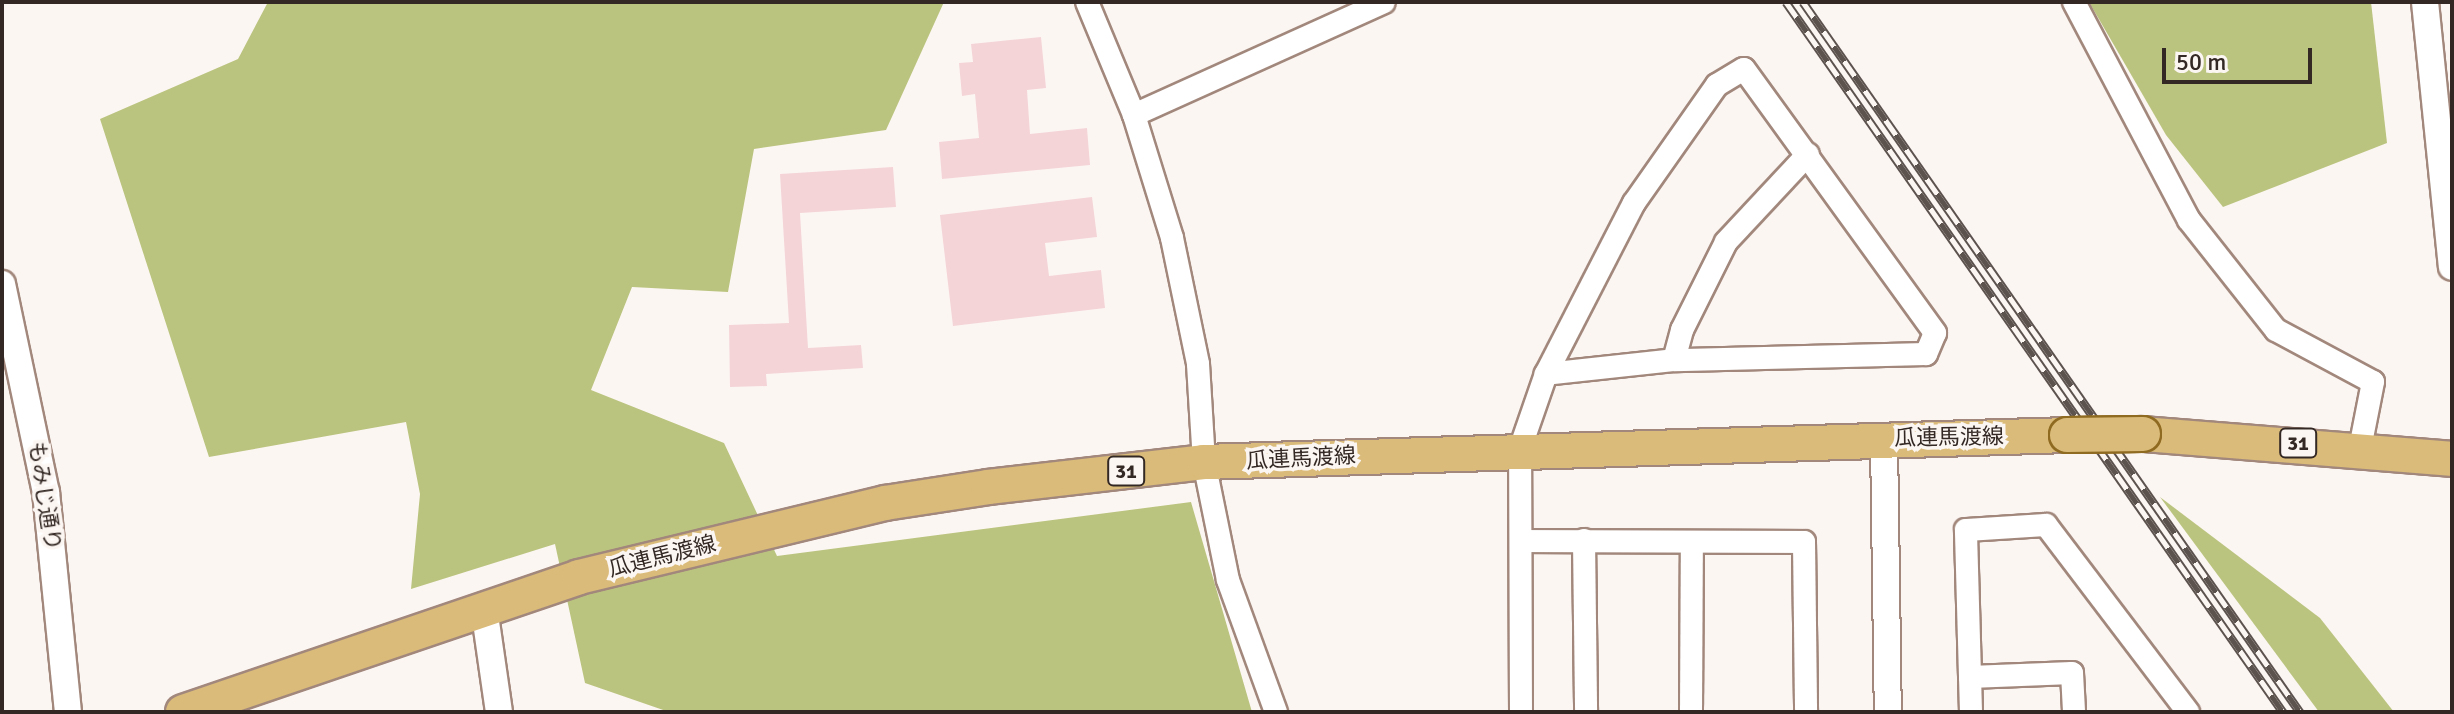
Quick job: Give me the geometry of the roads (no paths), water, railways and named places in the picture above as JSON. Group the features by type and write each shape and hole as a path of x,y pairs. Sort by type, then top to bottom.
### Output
{"main road":[{"name":"瓜連馬渡線","path":"183,712 484,608 679,550 885,503 1204,462 1520,449 2143,434 2360,448 2452,459"}],"street":[{"path":"1087,2 1134,115 1172,238 1192,336 1204,462 1228,580 1276,712"},
{"path":"1134,115 1384,2"},
{"path":"2074,2 2189,220 2276,330 2373,382 2360,448"},
{"path":"2425,2 2452,267"},
{"path":"1521,712 1523,541 1520,449 1546,374 1634,203 1717,85 1744,69 1935,333 1926,354 1674,360 1546,374"},
{"path":"1674,360 1682,330 1726,242 1808,154"},
{"name":"もみじ通り","path":"2,284 46,492 68,712"},
{"path":"1884,439 1888,712"},
{"path":"1971,712 1966,530 2046,525 2188,712"},
{"path":"1584,540 1586,712"},
{"path":"1523,541 1804,542 1806,712"},
{"path":"1691,712 1692,543"},
{"path":"484,608 499,712"},
{"path":"1970,677 2072,673 2074,712"}],"railway":[{"path":"1786,2 2283,712"},
{"path":"1803,2 2300,712"}]}
